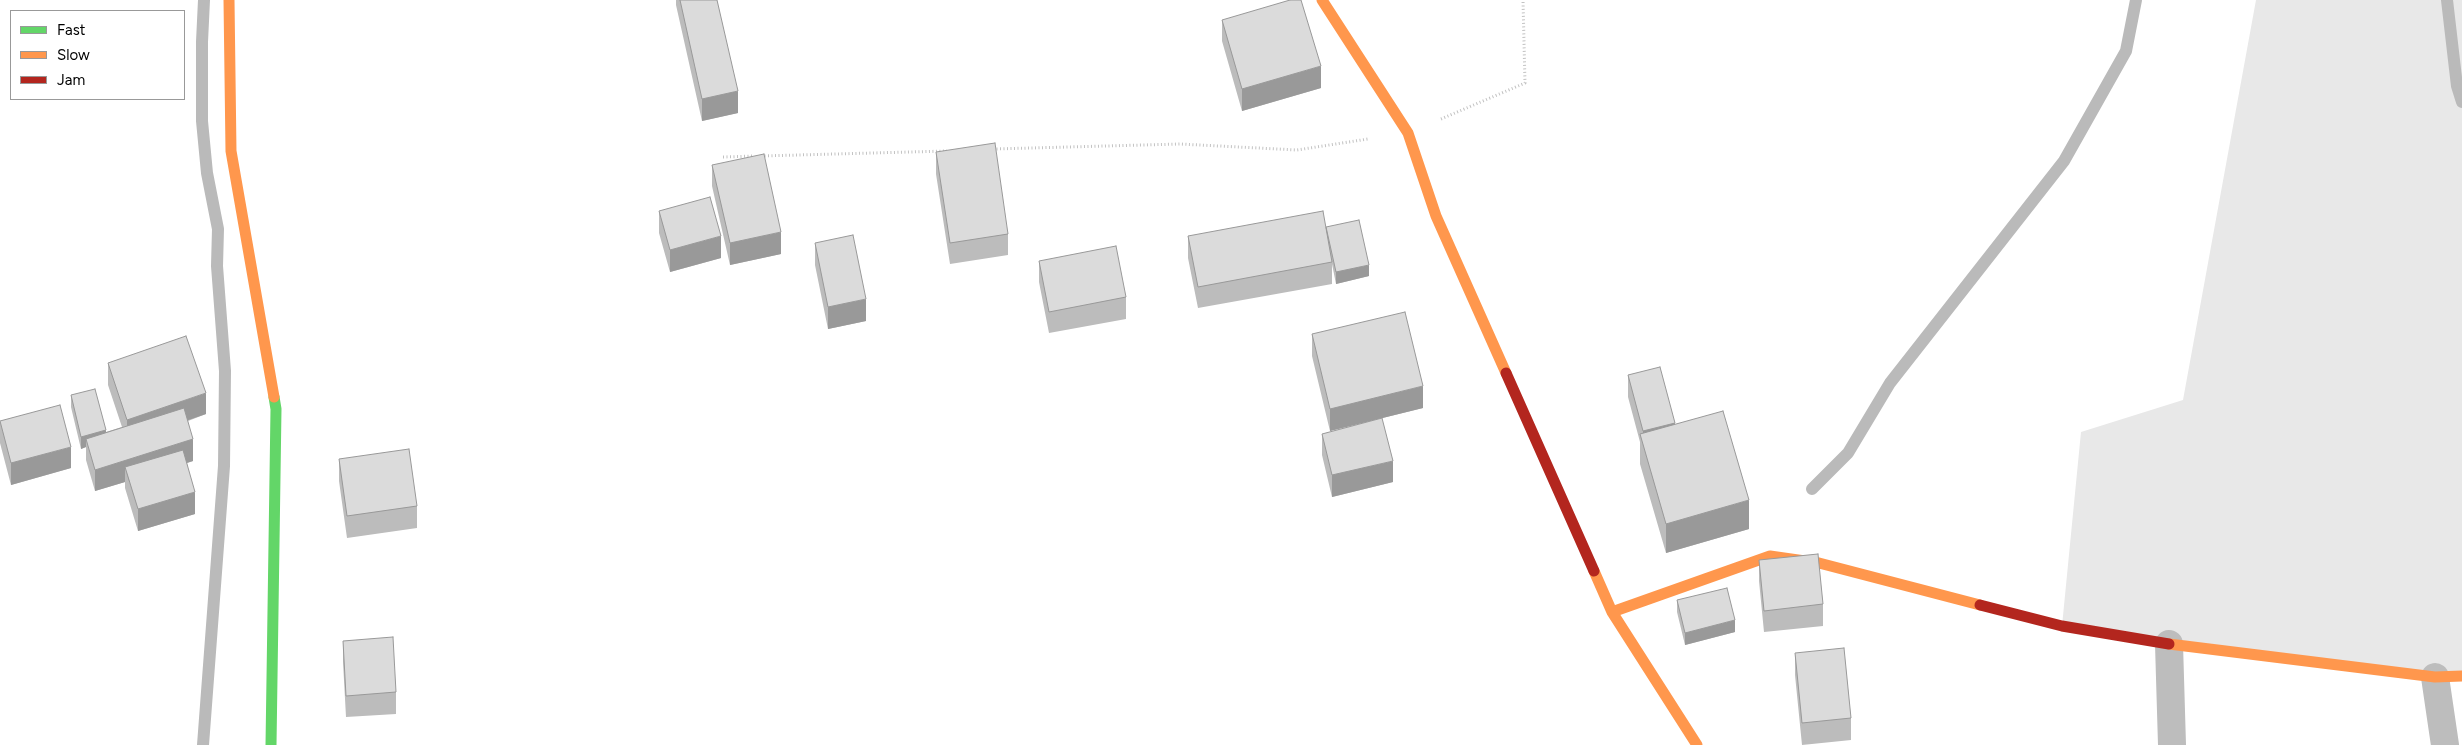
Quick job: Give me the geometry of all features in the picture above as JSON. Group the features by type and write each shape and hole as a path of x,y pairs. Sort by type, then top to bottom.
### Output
{"street":[{"path":"229,0 232,151 276,409 271,745"},
{"path":"1322,0 1408,133 1436,216 1612,612 1696,745"},
{"path":"1612,612 1770,556 1819,563 2062,626 2169,644 2435,677 2462,676"},
{"path":"2169,644 2172,745"},
{"path":"2435,677 2445,745"}],"path":[{"path":"991,149 1180,144 1296,150 1408,133 1525,83 1523,0"},
{"path":"723,157 951,150"}],"shaded area":[{"path":"2256,0 2462,0 2462,676 2062,626 2081,432 2183,400"}],"building":[{"path":"680,0 717,0 738,91 702,99"},
{"path":"1290,0 1301,0 1321,66 1242,89 1222,20"},
{"path":"995,143 1008,234 950,243 936,152"},
{"path":"764,154 781,232 730,243 712,165"},
{"path":"710,197 721,236 670,250 659,211"},
{"path":"1323,211 1332,262 1198,287 1188,236"},
{"path":"1359,220 1369,265 1336,272 1326,227"},
{"path":"853,235 866,299 828,307 815,243"},
{"path":"1116,246 1126,297 1049,312 1039,261"},
{"path":"1405,312 1423,386 1330,409 1312,334"},
{"path":"186,336 206,393 127,420 108,363"},
{"path":"1660,367 1675,423 1643,431 1628,375"},
{"path":"95,389 106,430 81,437 71,395"},
{"path":"60,405 71,447 11,463 0,421"},
{"path":"184,408 193,439 95,470 86,439"},
{"path":"1723,411 1749,500 1666,524 1640,434"},
{"path":"1382,418 1393,461 1332,475 1322,434"},
{"path":"409,449 417,506 347,516 339,459"},
{"path":"183,450 195,492 138,509 125,467"},
{"path":"1818,554 1823,604 1764,611 1759,560"},
{"path":"1727,588 1735,620 1685,633 1677,600"},
{"path":"393,637 396,692 346,696 343,641"},
{"path":"1844,648 1851,718 1802,723 1795,653"}],"waterway":[{"path":"203,745 224,466 225,371 217,266 218,229 207,173 202,121 204,0"},
{"path":"1812,489 1848,453 1890,383 2064,161 2126,51 2136,0"},
{"path":"2447,0 2457,86 2462,102"}],"traffic: fast":[{"path":"271,745 276,409 274,397"}],"traffic: slow":[{"path":"229,0 231,151 274,397"},
{"path":"1322,0 1408,133 1436,216 1506,373"},
{"path":"1612,612 1770,556 1819,563 1980,605"},
{"path":"1594,571 1612,612 1697,745"},
{"path":"2169,644 2435,677 2462,676"}],"traffic: jam":[{"path":"1506,373 1594,571"},
{"path":"1980,605 2062,626 2169,644"}]}
